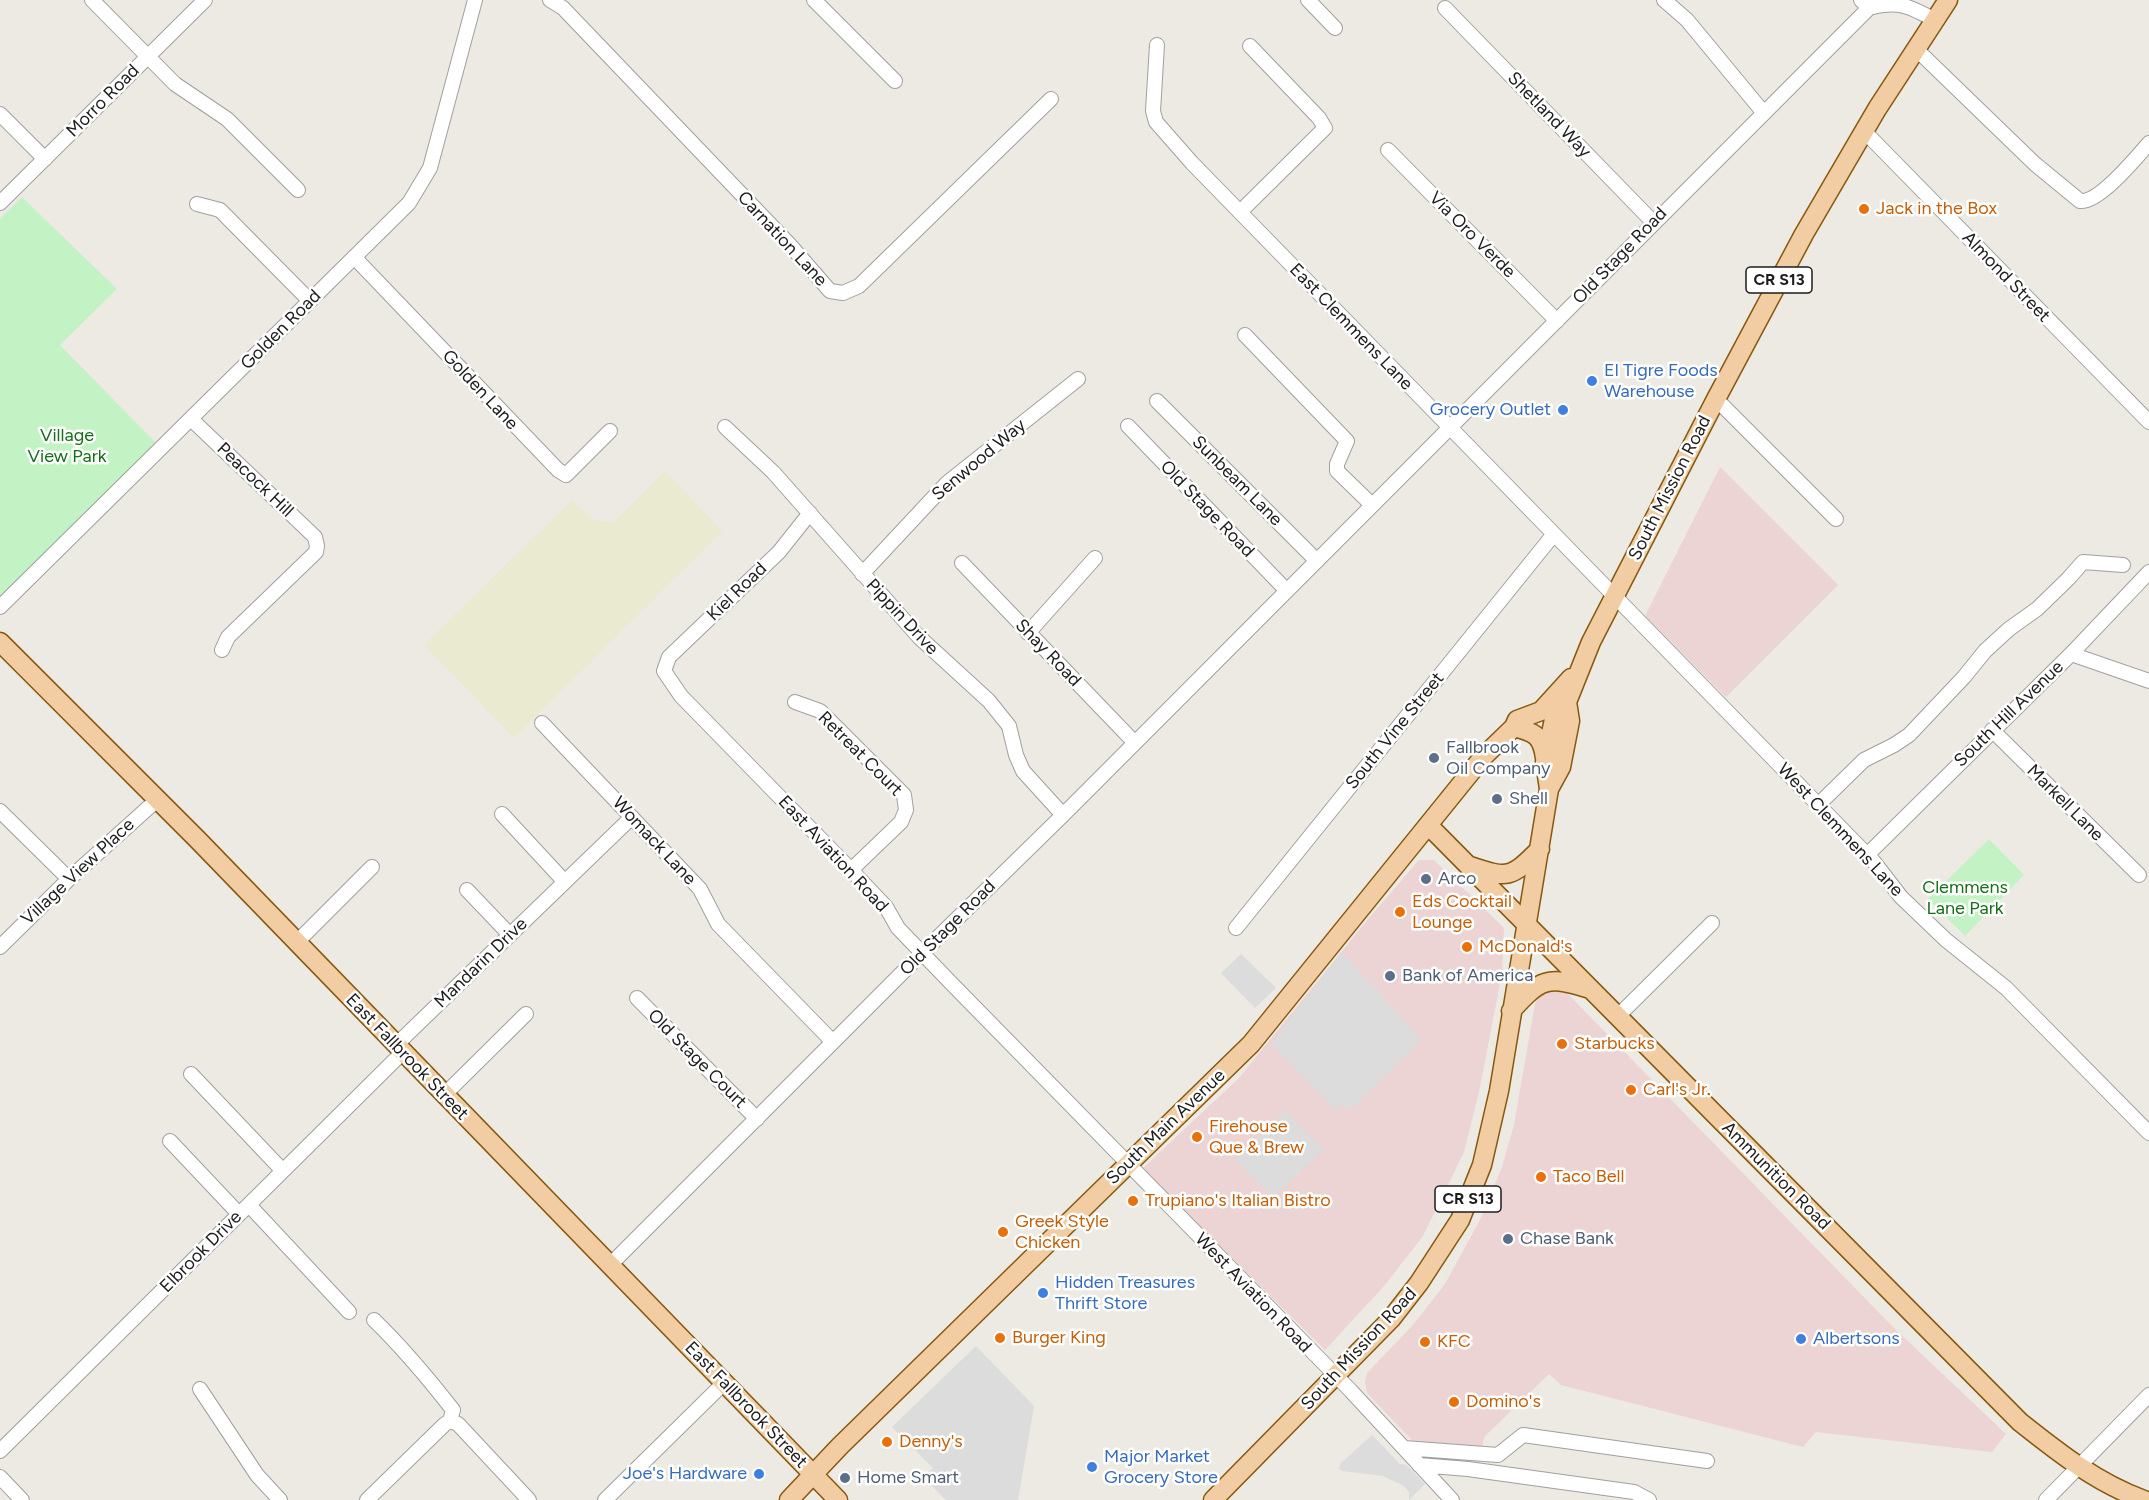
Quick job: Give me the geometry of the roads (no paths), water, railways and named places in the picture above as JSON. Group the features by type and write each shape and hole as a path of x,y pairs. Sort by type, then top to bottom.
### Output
{"main road":[{"name":"South Mission Road","path":"1213,1500 1401,1307 1419,1284 1460,1220 1482,1165 1499,1091 1540,849 1548,789 1545,762 1554,718 1567,702 1579,669 1615,595 1804,234 1915,48 1948,0"},
{"name":"East Fallbrook Street","path":"0,642 158,799 838,1500"},
{"name":"South Main Avenue","path":"789,1500 1251,1044 1483,757 1514,727 1517,720 1541,711 1579,669"},
{"name":"South Mission Road","path":"1548,789 1561,767 1570,721 1567,702"},
{"path":"1514,727 1531,731 1536,736 1544,751 1545,762"},
{"name":"Ammunition Road","path":"1428,825 2020,1422 2077,1467 2120,1491 2144,1500"},
{"path":"1468,866 1502,875 1511,874 1521,868 1540,849"},
{"path":"1511,1011 1527,994 1546,981 1571,983 1591,989"}],"street":[{"path":"92,0 175,84 227,119 298,190"},
{"name":"Golden Road","path":"0,607 409,203 429,168 475,0"},
{"name":"Carnation Lane","path":"550,0 563,8 790,245 830,291 843,293 859,286 1051,99"},
{"path":"814,0 895,81"},
{"path":"1308,0 1335,28"},
{"path":"1664,0 1687,20 1763,112"},
{"name":"Morro Road","path":"0,202 203,1"},
{"path":"1865,4 1895,1 1935,20"},
{"name":"Old Stage Road","path":"610,1265 1557,321 1763,112 1865,4"},
{"name":"Shetland Way","path":"1445,8 1653,222"},
{"name":"East Clemmens Lane","path":"1156,45 1153,111 1156,122 1449,428 1615,595"},
{"path":"1240,212 1325,128 1319,118 1250,46"},
{"path":"1915,48 2035,164 2080,201 2086,202 2095,197 2149,143"},
{"path":"0,114 45,159"},
{"name":"Almond Street","path":"1864,131 2149,422"},
{"name":"Via Oro Verde","path":"1388,150 1557,321"},
{"path":"197,204 220,210 310,301"},
{"name":"Golden Lane","path":"354,257 558,470 566,475 610,431"},
{"path":"1245,335 1347,441 1337,464 1337,471 1372,505"},
{"name":"Senwood Way","path":"862,574 947,483 1078,379"},
{"path":"1716,399 1836,519"},
{"name":"Sunbeam Lane","path":"1157,401 1317,561"},
{"name":"Peacock Hill","path":"191,419 315,537 317,542 316,552 228,636 222,650"},
{"name":"Old Stage Road","path":"1128,426 1287,591"},
{"name":"Pippin Drive","path":"725,427 773,472 919,637 989,701 1009,726 1016,755 1023,771 1063,815"},
{"name":"Kiel Road","path":"664,670 669,657 779,552 810,513"},
{"name":"South Vine Street","path":"1236,928 1554,534"},
{"path":"1028,633 1095,558"},
{"path":"1818,805 1864,760 1909,735 1964,677 1985,651 2009,629 2037,609 2083,562 2123,565"},
{"name":"Shay Road","path":"962,563 1135,743"},
{"name":"South Hill Avenue","path":"1867,855 2071,654 2149,572"},
{"name":"West Clemmens Lane","path":"1615,595 1867,855 1901,897 1946,940 2006,988 2149,1133"},
{"path":"2071,654 2149,681"},
{"name":"East Aviation Road","path":"664,670 681,696 851,870 886,908 898,928 1128,1165"},
{"name":"Retreat Court","path":"795,702 820,711 904,795 906,810 901,822 851,870"},
{"name":"Womack Lane","path":"542,723 700,889 718,924 833,1042"},
{"name":"Markell Lane","path":"1992,730 2139,875"},
{"name":"Village View Place","path":"0,947 69,879 158,799"},
{"path":"0,811 69,879"},
{"path":"502,814 564,880"},
{"name":"Mandarin Drive","path":"399,1049 564,880 632,817"},
{"path":"297,942 372,867"},
{"path":"467,890 510,935"},
{"path":"1618,1016 1712,923"},
{"name":"Old Stage Court","path":"637,998 757,1119"},
{"path":"444,1095 526,1014"},
{"name":"Elbrook Drive","path":"0,1451 283,1171 399,1049"},
{"path":"191,1074 283,1171"},
{"path":"170,1142 350,1312"},
{"name":"West Aviation Road","path":"1128,1165 1336,1376 1452,1500"},
{"path":"367,1500 450,1421 453,1410 406,1352 374,1320"},
{"path":"605,1500 724,1383"},
{"path":"200,1389 257,1474 280,1500"},
{"path":"2046,1500 2149,1395"},
{"path":"450,1421 458,1425 529,1500"},
{"path":"1404,1448 1498,1455 1523,1435 1707,1461"},
{"path":"1419,1465 1468,1469 1634,1492 1649,1500"},
{"path":"0,1477 22,1500"}],"place":[{"name":"Jack in the Box","path":"1864,209"},
{"name":"El Tigre Foods Warehouse","path":"1592,381"},
{"name":"Grocery Outlet","path":"1563,410"},
{"name":"Fallbrook Oil Company","path":"1434,758"},
{"name":"Shell","path":"1497,799"},
{"name":"Arco","path":"1426,879"},
{"name":"Eds Cocktail Lounge","path":"1400,912"},
{"name":"McDonald's","path":"1467,947"},
{"name":"Bank of America","path":"1390,976"},
{"name":"Starbucks","path":"1562,1044"},
{"name":"Carl's Jr.","path":"1631,1090"},
{"name":"Firehouse Que & Brew","path":"1197,1137"},
{"name":"Taco Bell","path":"1541,1177"},
{"name":"Trupiano's Italian Bistro","path":"1133,1201"},
{"name":"Greek Style Chicken","path":"1003,1232"},
{"name":"Chase Bank","path":"1508,1239"},
{"name":"Hidden Treasures Thrift Store","path":"1043,1293"},
{"name":"Burger King","path":"1000,1338"},
{"name":"Albertsons","path":"1801,1339"},
{"name":"KFC","path":"1425,1342"},
{"name":"Domino's","path":"1454,1402"},
{"name":"Denny's","path":"887,1442"},
{"name":"Major Market Grocery Store","path":"1092,1467"},
{"name":"Joe's Hardware","path":"759,1474"},
{"name":"Home Smart","path":"845,1478"}],"park label":[{"name":"Village View Park","path":"67,446"},
{"name":"Clemmens Lane Park","path":"1965,898"}]}
